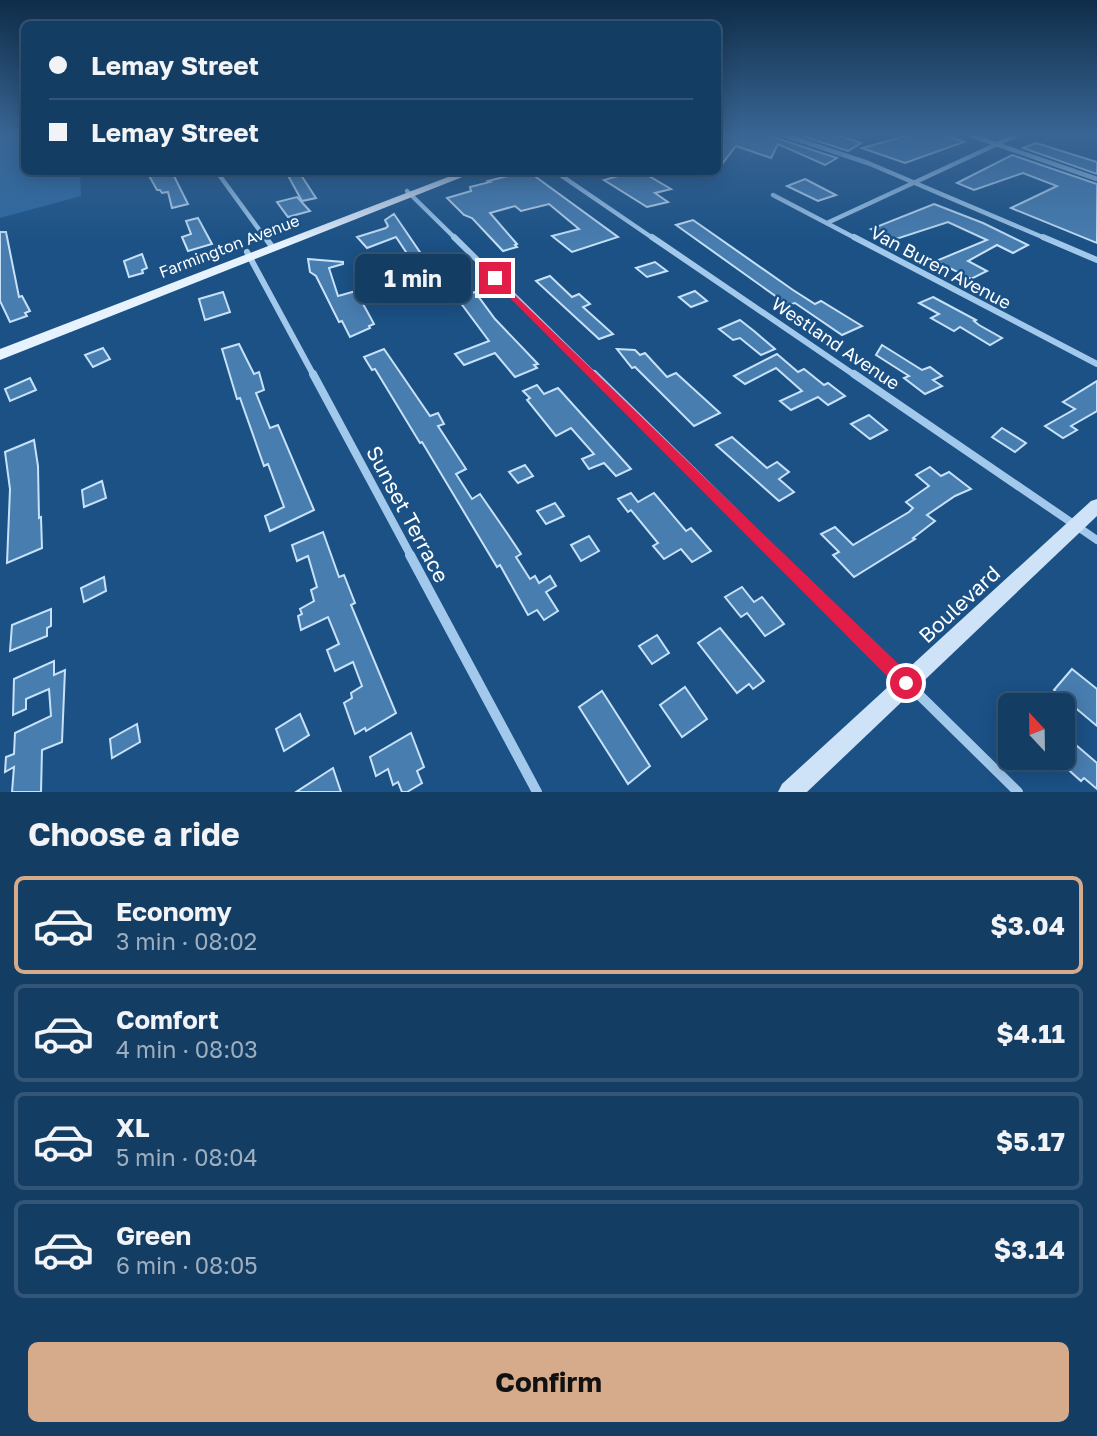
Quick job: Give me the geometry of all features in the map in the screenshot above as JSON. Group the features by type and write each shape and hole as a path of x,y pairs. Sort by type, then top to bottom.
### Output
{"main road":[{"name":"Farmington Avenue","path":"409,193 450,175"},
{"name":"Farmington Avenue","path":"0,347 461,175"},
{"name":"Farmington Avenue","path":"0,355 248,255"},
{"name":"Boulevard","path":"790,792 1097,506"}],"street":[{"path":"885,170 1097,260"},
{"path":"827,223 941,170"},
{"path":"1072,170 1097,179"},
{"path":"219,175 272,246"},
{"name":"Westland Avenue","path":"560,175 1097,540"},
{"path":"409,193 1018,792"},
{"name":"Van Buren Avenue","path":"773,195 1097,365"},
{"name":"Sunset Terrace","path":"248,255 537,792"}],"shaded area":[{"path":"0,170 21,170 21,175 80,175 81,196 0,218"}],"building":[{"path":"983,170 1056,170 1097,184 1097,243 1011,208 1057,186 1023,173 974,190 957,183"},
{"path":"149,175 174,175 188,204 172,208 168,192 157,190"},
{"path":"288,175 301,175 316,198 302,201"},
{"path":"511,175 533,175 618,237 572,252 552,236 579,229 549,204 521,211 515,206 490,213 517,244 517,247 503,251 472,218 464,215 447,198 471,191 470,187 490,182 488,181"},
{"path":"622,175 647,175 671,189 655,193 668,202 647,207 604,180"},
{"path":"805,179 836,195 818,201 787,186"},
{"path":"297,197 310,211 288,217 277,202"},
{"path":"934,204 983,223 1028,245 1013,253 997,245 968,261 987,271 971,279 936,261 987,240 948,222 893,240 871,229"},
{"path":"394,214 424,258 437,257 469,294 475,292 495,319 538,364 534,365 537,368 515,377 495,353 464,365 455,354 489,341 448,286 439,289 423,269 418,270 396,237 367,248 357,237 386,228 388,226 385,220"},
{"path":"198,218 212,244 188,251 182,237 191,234 186,221"},
{"path":"693,220 815,304 821,301 862,326 842,335 795,303 788,305 676,225"},
{"path":"0,232 6,232 19,297 22,296 30,311 25,313 27,316 10,322 0,301"},
{"path":"142,254 147,268 142,270 143,273 129,277 124,261"},
{"path":"308,259 343,262 329,268 338,296 356,291 374,324 369,326 370,328 350,337 342,321 339,322 316,276 310,272"},
{"path":"655,262 667,271 647,277 636,268"},
{"path":"550,276 572,297 579,294 590,304 583,307 613,334 599,339 536,281"},
{"path":"695,291 707,301 691,307 679,297"},
{"path":"223,292 230,312 205,320 199,299"},
{"path":"933,297 976,320 974,321 979,325 1002,338 990,345 960,327 954,331 931,318 939,314 919,303"},
{"path":"740,320 775,349 761,355 740,338 733,340 719,329"},
{"path":"239,344 254,374 259,372 264,390 256,393 270,428 278,425 314,510 270,531 265,516 284,507 268,464 264,466 240,398 237,399 222,349"},
{"path":"882,345 922,370 930,367 942,376 933,380 942,386 925,394 904,378 909,376 876,355"},
{"path":"103,348 110,359 93,367 85,355"},
{"path":"384,349 430,416 438,413 444,424 438,426 466,469 456,474 472,499 480,494 521,554 516,557 530,579 535,576 539,583 550,576 556,586 546,592 558,611 544,620 537,610 528,615 500,565 497,567 422,442 420,443 375,369 372,370 364,357"},
{"path":"617,349 635,350 640,355 645,353 667,377 676,373 720,413 694,426 635,367 632,368"},
{"path":"777,354 798,372 804,369 824,385 828,383 845,396 828,405 818,397 791,410 780,401 802,391 776,368 745,384 734,376"},
{"path":"30,378 36,390 10,401 5,389"},
{"path":"1097,381 1097,411 1071,426 1077,430 1063,438 1045,426 1075,409 1063,402"},
{"path":"537,385 544,394 558,388 631,469 616,476 604,463 589,469 582,459 594,454 571,428 556,436 527,400 530,398 523,391"},
{"path":"869,415 887,430 870,439 851,424"},
{"path":"1002,428 1026,443 1015,452 992,437"},
{"path":"732,437 767,468 777,462 789,472 779,479 794,492 779,501 716,445"},
{"path":"34,440 42,548 7,563 10,489 5,452"},
{"path":"525,465 533,476 518,483 509,472"},
{"path":"930,467 941,476 949,472 971,489 955,496 927,515 935,521 913,538 915,539 854,577 833,555 839,552 821,534 835,527 853,545 909,512 913,508 906,502 929,486 916,475"},
{"path":"102,481 106,498 84,507 82,490"},
{"path":"631,493 638,502 654,493 686,531 691,528 711,551 692,562 681,549 664,559 653,546 658,543 631,510 628,512 618,499"},
{"path":"555,503 564,516 546,524 537,511"},
{"path":"323,532 339,577 344,575 355,603 351,605 396,713 366,731 365,728 355,734 344,703 352,698 351,693 362,686 353,662 335,671 327,650 339,644 328,617 301,630 298,616 302,614 300,609 314,601 311,590 317,587 308,556 297,561 292,545"},
{"path":"589,536 599,551 581,561 571,545"},
{"path":"104,577 106,591 84,602 81,588"},
{"path":"742,587 754,602 762,597 784,624 765,636 747,613 741,617 725,597"},
{"path":"51,609 51,626 47,628 47,636 10,651 12,625"},
{"path":"720,628 764,681 753,689 749,684 737,693 698,643"},
{"path":"657,635 669,653 652,664 639,646"},
{"path":"54,661 54,675 65,670 62,742 42,750 41,792 12,792 14,767 5,772 6,757 14,754 15,733 51,716 49,689 26,699 26,709 13,715 14,679"},
{"path":"1072,669 1097,689 1097,726 1075,708 1075,693 1058,693 1054,690"},
{"path":"685,687 707,719 682,737 660,705"},
{"path":"602,691 650,766 628,784 579,707"},
{"path":"300,714 309,735 284,751 276,729"},
{"path":"137,724 140,742 112,758 110,739"},
{"path":"411,733 424,767 417,771 422,783 402,792 398,782 393,785 388,769 376,776 370,757"},
{"path":"1075,744 1097,763 1097,789 1084,778 1081,781 1069,770 1075,770"},
{"path":"333,768 341,792 296,792"}],"route":[{"path":"495,278 906,683"}]}
